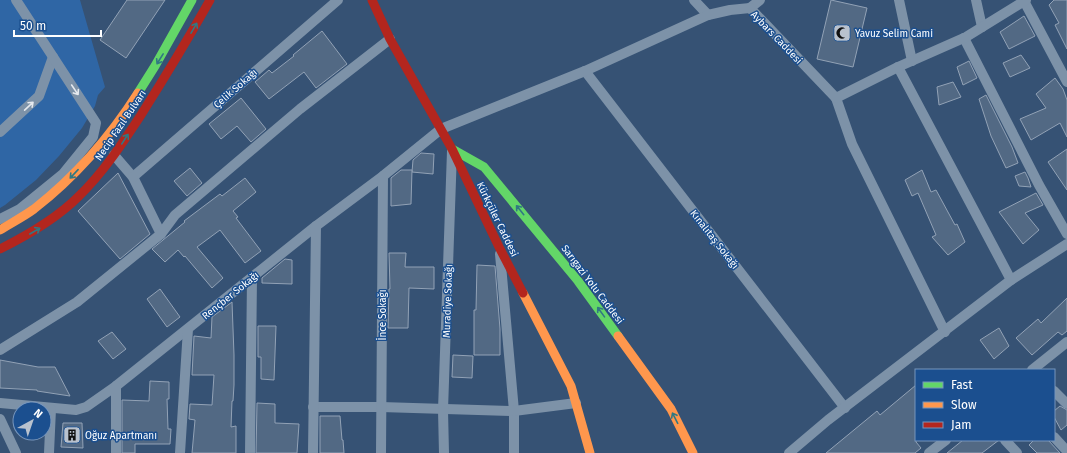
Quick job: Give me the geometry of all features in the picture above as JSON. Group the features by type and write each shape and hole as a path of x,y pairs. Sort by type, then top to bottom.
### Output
{"main road":[{"name":"Necip Fazıl Bulvarı","path":"0,230 20,220 46,201 62,186 103,141 132,103 164,51 192,0"},
{"name":"Necip Fazıl Bulvarı","path":"0,249 39,228 62,211 87,189 114,155 177,58 210,0"},
{"name":"Kürkçüler Caddesi","path":"372,0 390,39 452,149 499,247 571,386 590,453"},
{"name":"Sarıgazi Yolu Caddesi","path":"452,149 484,167 578,281 671,409 693,453"}],"street":[{"path":"0,219 20,209 63,174 93,137 96,124 16,0"},
{"name":"Çelik Sokağı","path":"133,177 338,0"},
{"path":"694,0 708,15"},
{"path":"750,8 760,0"},
{"path":"899,0 912,61"},
{"path":"976,0 982,28"},
{"path":"945,332 852,144 836,98 898,67 964,38 1025,0 1067,82"},
{"name":"Aybars Caddesi","path":"441,129 585,71 708,15 730,10 750,8 836,98"},
{"path":"964,38 1038,185 1067,234"},
{"path":"0,350 77,302 161,234 175,215 300,109 390,39"},
{"path":"0,132 39,96 53,57"},
{"path":"898,67 1011,280"},
{"name":"Kınalıtaş Sokağı","path":"585,71 845,408"},
{"name":"Rençber Sokağı","path":"52,409 76,410 86,407 116,386 316,226 383,176 441,129"},
{"name":"Muradiye Sokağı","path":"444,453 443,410 452,149"},
{"path":"114,155 133,177 161,234"},
{"name":"İnce Sokağı","path":"381,453 383,176"},
{"path":"313,453 316,226"},
{"path":"789,453 1011,280 1067,244"},
{"path":"499,247 514,411 514,453"},
{"path":"250,453 252,277"},
{"path":"180,453 188,329"},
{"path":"1034,369 1066,346"},
{"path":"116,386 116,453"},
{"path":"1055,392 1067,404"},
{"name":"Rençber Sokağı","path":"0,403 12,404"},
{"path":"313,406 514,411 576,403"},
{"path":"0,419 16,453"},
{"path":"1055,438 1067,450"},
{"path":"49,453 50,441"},
{"path":"931,453 945,441"},
{"path":"1006,441 1017,453"}],"shaded area":[{"path":"0,0 80,0 105,87 98,95 95,106 82,128 59,156 36,180 0,208"}],"building":[{"path":"127,0 165,0 126,58 100,40"},
{"name":"Yavuz Selim Cami","path":"831,0 867,8 853,67 817,59"},
{"path":"1054,0 1067,0 1067,49 1055,25 1059,23 1049,5"},
{"path":"1024,16 1035,36 1009,49 1000,32"},
{"path":"322,31 347,64 316,88 304,72 269,99 255,82 269,70 272,73"},
{"path":"1021,55 1030,68 1010,77 1003,63"},
{"path":"969,61 977,78 963,85 957,67"},
{"path":"1055,78 1063,89 1067,100 1067,137 1060,123 1031,140 1020,119 1046,108 1036,94"},
{"path":"953,82 961,97 939,105 937,87"},
{"path":"986,95 1012,147 1018,163 1006,168 991,136 979,99"},
{"path":"241,98 266,129 251,142 237,126 221,139 209,124"},
{"path":"1067,149 1067,190 1048,162"},
{"path":"421,153 434,154 433,174 412,172 413,160"},
{"path":"190,168 202,183 187,196 174,181"},
{"path":"401,170 412,170 411,204 391,206 391,178"},
{"path":"922,170 931,192 936,190 955,225 957,224 965,242 948,255 932,237 936,235 918,193 912,196 905,180"},
{"path":"1025,172 1031,187 1019,186 1015,176"},
{"path":"118,173 150,234 120,259 78,211"},
{"path":"245,178 256,192 233,211 238,217 236,218 261,251 245,263 220,230 197,247 223,278 212,288 185,256 184,257 178,250 165,262 152,249 185,222 184,221 220,194 222,196"},
{"path":"1036,193 1043,205 1025,213 1039,230 1023,244 999,212"},
{"path":"389,253 406,253 405,267 434,267 434,289 409,288 408,328 388,328 390,289"},
{"path":"285,259 292,260 292,284 262,283 262,278"},
{"path":"477,265 495,266 500,329 500,355 474,355 474,310 476,310"},
{"path":"160,289 180,317 167,327 147,299"},
{"path":"1067,298 1067,331 1062,335 1058,332 1032,355 1016,338 1038,319 1041,323"},
{"path":"232,302 234,385 231,427 236,426 236,453 192,453 195,420 189,419 190,404 212,405 214,375 192,375 194,336 211,338 212,317"},
{"path":"258,326 276,326 274,380 261,379 261,357 258,357"},
{"path":"999,328 1009,346 994,359 980,340"},
{"path":"112,332 126,349 113,359 98,341"},
{"path":"453,355 473,356 472,378 452,377"},
{"path":"0,360 38,367 55,367 70,396 37,390 0,388"},
{"path":"150,381 169,382 169,399 167,399 168,429 171,429 170,444 135,444 135,453 122,453 122,400 149,401"},
{"path":"915,386 915,441 921,448 915,453 826,453 877,411 880,415"},
{"path":"257,403 275,404 275,423 299,424 297,453 256,453"},
{"path":"1060,406 1067,410 1067,425 1061,430 1055,419 1055,410"},
{"path":"320,416 340,416 344,453 320,453"},
{"name":"Oğuz Apartmanı","path":"63,423 82,423 83,448 61,447"},
{"path":"962,441 998,441 982,453 947,453"},
{"path":"1033,441 1049,441 1060,453 1037,453 1029,445"}],"traffic: fast":[{"path":"138,93 192,0"},
{"path":"452,149 484,167 578,281 618,336"}],"traffic: slow":[{"path":"0,230 26,215 64,184 104,141 138,93"},
{"path":"523,293 571,386 590,453"},
{"path":"618,336 671,409 693,453"}],"traffic: jam":[{"path":"0,249 51,219 69,205 96,178 141,115 210,0"},
{"path":"372,0 390,39 452,149 523,293"}],"place":[{"name":"Yavuz Selim Cami","path":"842,33"},
{"name":"Oğuz Apartmanı","path":"72,435"}]}
